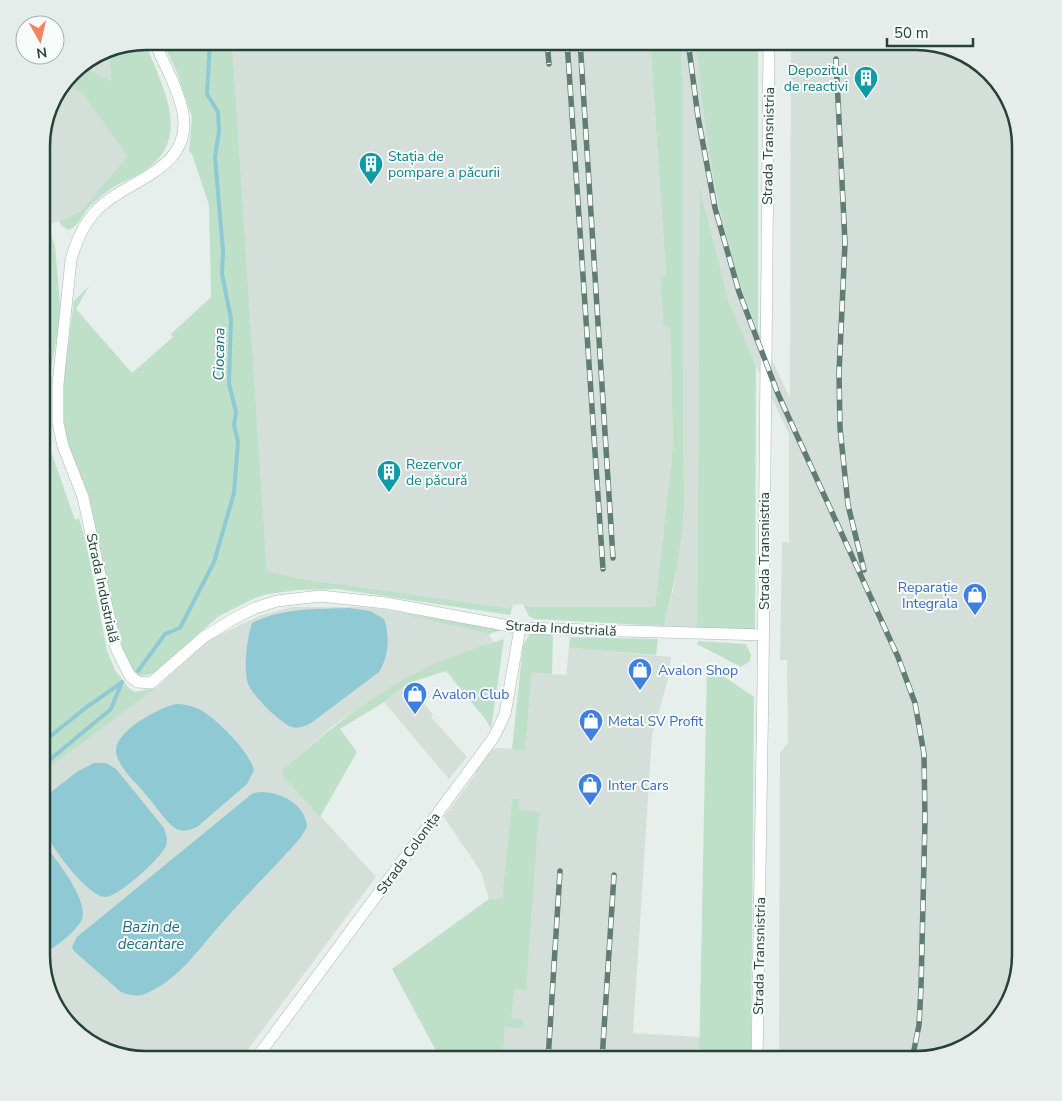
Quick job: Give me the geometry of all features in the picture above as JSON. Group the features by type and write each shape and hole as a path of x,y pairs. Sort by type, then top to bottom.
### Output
{"street":[{"name":"Strada Industrială","path":"158,50 182,111 184,122 180,143 159,169 97,210 84,224 71,260 57,406 63,446 83,497 89,520 108,620 116,648 130,676 138,682 151,683 220,626 255,608 277,601 300,598 335,597 386,603 520,628 764,635"},
{"name":"Strada Transnistria","path":"757,1051 764,635 769,50"},
{"name":"Strada Colonița","path":"262,1051 494,737 505,714 520,628"}],"shaded area":[{"path":"233,50 651,50 666,276 660,277 663,324 670,327 673,445 655,608 530,607 523,604 513,605 508,608 303,579 267,571"},
{"path":"681,50 697,50 709,150 744,300 790,398 791,50 922,50 941,53 969,66 988,83 999,98 1009,121 1012,140 1012,961 1005,992 988,1018 964,1038 941,1048 916,1051 779,1051 780,753 788,742 787,660 780,660 782,542 789,542 789,434 747,347 729,302 701,191 697,628 664,626 674,587 684,505 683,80"},
{"path":"109,57 111,81 89,69"},
{"path":"70,88 82,93 127,156 81,211 51,224 52,237 50,237 50,140 57,109"},
{"path":"292,607 362,607 380,609 489,634 493,642 441,662 387,689 333,726 283,769 284,776 376,877 247,1051 146,1051 121,1048 109,1044 88,1031 74,1018 57,992 53,980 50,961 50,767 156,688 207,641 259,616"},
{"path":"569,648 671,657 668,679 652,735 633,1033 700,1037 699,1051 504,1051 519,799 512,799 502,900 489,899 481,872 444,817 476,774 474,771 490,750 498,748 525,749 532,673 566,675"},
{"path":"408,683 433,715 431,717 467,757 449,779 384,702"}],"green space":[{"path":"148,50 168,105 171,121 170,137 164,152 152,165 97,199 88,208 79,222 69,230 62,226 59,221 81,211 127,156 82,93 70,88 89,69 111,81 109,57 121,53"},
{"path":"166,50 233,50 267,571 303,579 508,608 513,605 510,615 337,589 298,590 257,597 219,616 153,674 139,676 129,665 120,641 89,497 68,445 62,413 63,387 74,301 89,286 76,309 132,373 173,337 171,334 211,297 209,205 192,154 189,151 192,117 176,70"},
{"path":"651,50 681,50 683,80 684,505 674,581 664,626 534,619 529,616 523,604 530,607 655,607 673,445 670,328 663,324 660,277 666,275"},
{"path":"697,50 758,50 758,332 733,262 724,226 709,152"},
{"path":"700,188 729,302 756,366 755,630 697,628"},
{"path":"50,237 52,237 55,246 61,316 50,374"},
{"path":"50,448 75,520 79,518 87,547 107,651 115,670 134,692 156,688 50,767"},
{"path":"380,609 502,630 489,634"},
{"path":"530,634 553,635 552,674 532,673 525,750 512,749 523,645"},
{"path":"570,637 658,639 656,655 569,648"},
{"path":"504,639 491,729 486,720 446,671 408,683 384,702 340,729 357,752 320,817 283,776 283,769 320,738 359,708 399,682 443,660"},
{"path":"698,641 746,644 751,655 750,661 741,667 697,644"},
{"path":"707,665 754,697 751,1051 699,1051"},
{"path":"512,799 519,799 519,810 539,812 526,990 514,989 511,1019 523,1020 523,1028 505,1027 504,1051 436,1051 392,969 489,899 502,899"}],"water":[{"path":"349,608 370,611 384,619 388,646 379,672 311,723 297,728 287,725 261,702 248,684 246,654 252,623 275,614 287,612"},
{"path":"176,704 188,705 206,713 239,745 254,770 247,784 197,827 186,830 178,830 168,821 124,770 116,752 117,744 130,729 149,715"},
{"name":"Bazin de decantare","path":"94,763 106,763 116,769 164,828 167,839 163,852 148,867 129,884 106,897 98,895 89,889 79,879 50,841 50,793 78,771"},
{"name":"Bazin de decantare","path":"253,793 276,794 291,801 302,812 306,819 307,827 301,837 196,954 169,980 141,995 121,992 74,951 72,947 77,937"},
{"name":"Bazin de decantare","path":"50,852 70,880 82,904 83,915 80,923 62,941 50,950"}],"waterway":[{"name":"Ciocana","path":"138,671 165,634 180,628 214,562 234,493 238,442 234,425 236,412 229,384 231,319 222,274 223,251 215,157 219,131 218,112 207,94 209,50"},
{"path":"50,760 111,709 122,682"},
{"name":"Ciocana","path":"50,737 84,709 121,683"}],"railway":[{"path":"548,50 549,64"},
{"path":"568,50 603,569"},
{"path":"581,50 613,558"},
{"path":"689,50 698,117 715,208 739,292 778,394 898,657 915,703 924,754 925,820 921,988 919,1025 914,1051"},
{"path":"836,59 845,243 839,373 840,428 848,505 864,570"},
{"path":"549,1051 560,871"},
{"path":"603,1051 614,875"}],"place":[{"name":"Depozitul de reaсtivi","path":"866,99"},
{"name":"Stația de pompare a păcurii","path":"371,185"},
{"name":"Rezervor de păcură","path":"389,493"},
{"name":"Reparație Integrala","path":"975,616"},
{"name":"Avalon Shop","path":"640,691"},
{"name":"Avalon Club","path":"415,715"},
{"name":"Metal SV Profit","path":"591,742"},
{"name":"Inter Cars","path":"590,806"}]}
